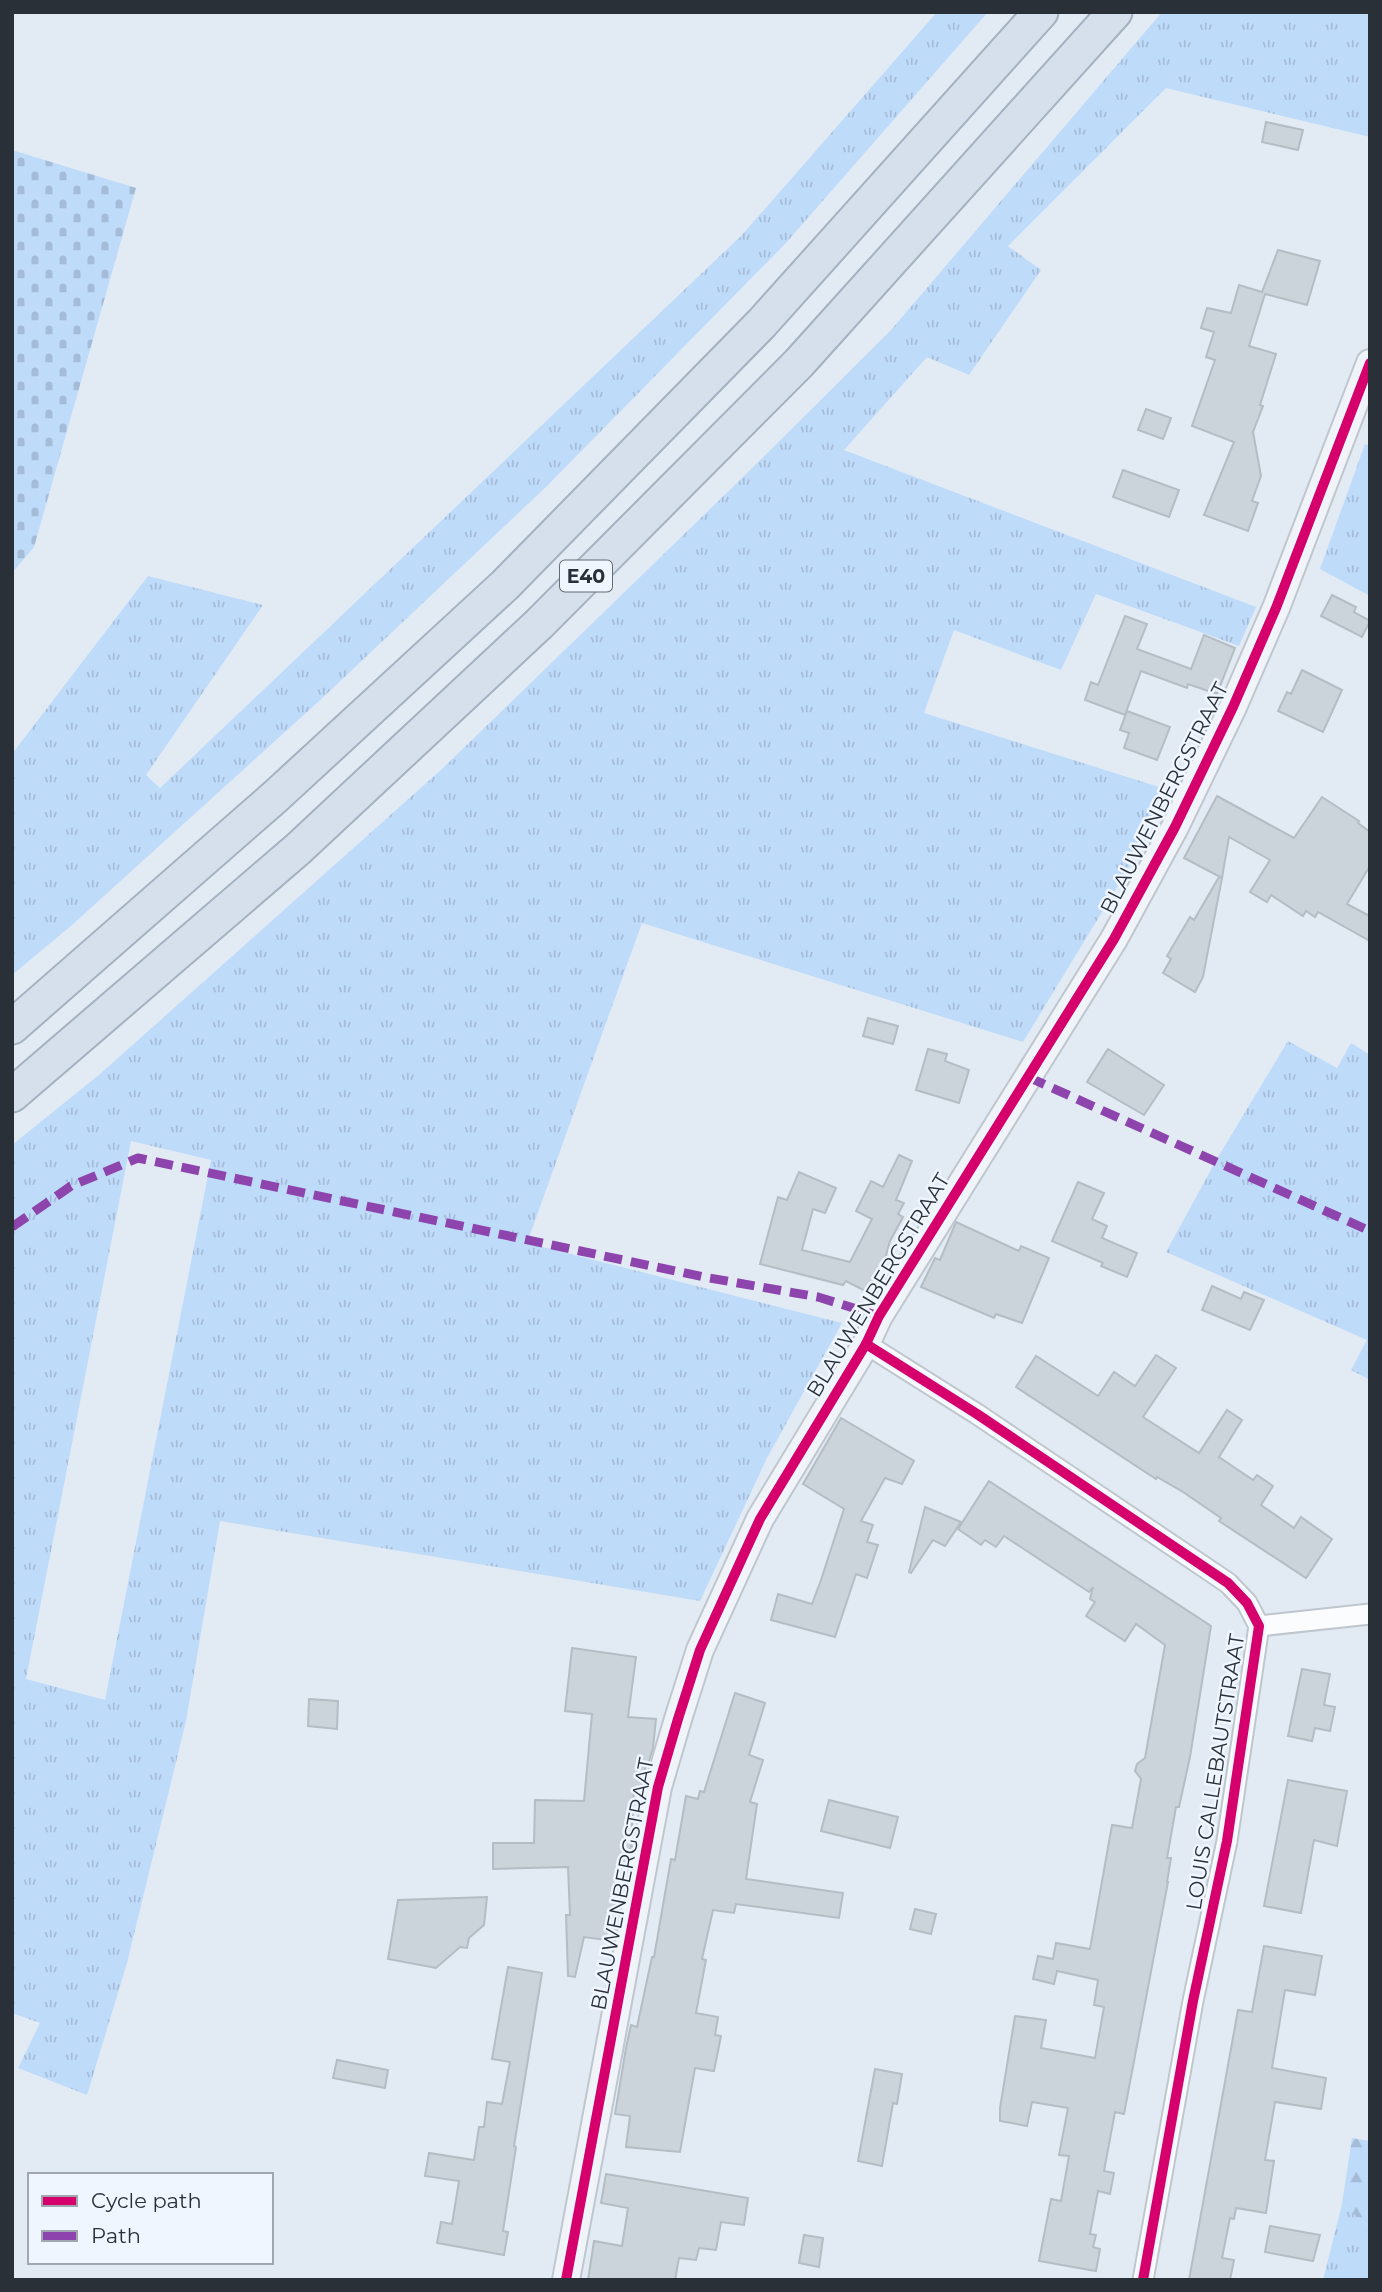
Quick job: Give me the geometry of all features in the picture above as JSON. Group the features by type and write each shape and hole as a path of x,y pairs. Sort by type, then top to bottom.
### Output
{"highway":[{"name":"E40","path":"12,1027 276,796 505,585 762,323 1041,12"},
{"name":"E40","path":"12,1095 298,849 538,624 799,363 1115,12"}],"street":[{"name":"BLAUWENBERGSTRAAT","path":"566,2280 658,1787 696,1661 711,1623 760,1519 866,1344 879,1316 1114,939 1175,827 1233,707 1276,608 1370,363"},
{"name":"LOUIS CALLEBAUTSTRAAT","path":"866,1344 977,1414 1228,1583 1247,1603 1259,1626 1227,1841 1193,2001 1143,2280"},
{"name":"LOUIS CALLEBAUTSTRAAT","path":"1259,1626 1370,1614"}],"green space":[{"path":"937,12 988,12 785,244 546,487 317,703 72,925 12,975 12,754 148,576 263,605 146,775 160,788 742,235"},
{"path":"1162,12 1370,12 1370,137 1166,88 1008,246 1041,270 969,375 927,357 844,450 1256,607 1239,646 1096,594 1061,670 954,630 924,713 1175,792 1023,1042 642,923 527,1243 842,1323 767,1458 700,1601 220,1521 186,1721 127,1963 87,2095 18,2068 40,2023 12,2013 12,1145 100,1074 442,769 892,329","holes":["131,1141 211,1160 105,1700 26,1679"]},
{"path":"12,150 136,188 34,547 12,573"},
{"path":"1365,444 1370,446 1370,596 1320,569"},
{"path":"1288,1041 1337,1068 1351,1043 1370,1055 1370,1380 1351,1370 1367,1340 1166,1252 1218,1157"},
{"path":"1352,2138 1370,2141 1370,2228 1342,2204"},
{"path":"1342,2204 1370,2228 1370,2280 1323,2280"}],"building":[{"path":"1266,122 1303,130 1298,150 1262,142"},
{"path":"1278,250 1320,261 1307,305 1265,294 1249,346 1276,354 1260,405 1263,406 1253,432 1261,476 1252,501 1258,503 1248,531 1204,515 1234,442 1192,426 1215,360 1206,357 1214,332 1201,328 1207,308 1231,313 1239,285 1262,292"},
{"path":"1146,409 1171,418 1163,439 1138,430"},
{"path":"1123,470 1179,490 1169,517 1113,497"},
{"path":"1332,595 1356,607 1354,612 1370,621 1362,637 1321,616"},
{"path":"1125,616 1147,624 1137,649 1191,669 1204,635 1235,648 1217,694 1188,684 1187,688 1141,671 1125,715 1085,700 1091,682 1098,685"},
{"path":"1302,670 1342,690 1323,732 1278,711 1287,692 1291,694"},
{"path":"1127,711 1170,727 1157,760 1124,748 1129,733 1120,730"},
{"path":"1217,796 1294,838 1322,797 1359,821 1358,823 1370,832 1370,866 1347,904 1370,916 1370,941 1318,912 1315,917 1306,911 1303,916 1271,895 1267,902 1250,892 1270,860 1229,837 1222,878 1184,858"},
{"path":"1219,877 1222,878 1203,977 1195,992 1163,973 1171,959 1167,956 1190,917 1194,920"},
{"path":"868,1018 898,1026 893,1044 863,1036"},
{"path":"928,1049 947,1054 945,1061 969,1070 959,1103 916,1090"},
{"path":"1108,1049 1164,1085 1144,1115 1087,1082"},
{"path":"899,1155 912,1161 896,1200 904,1203 898,1214 903,1217 867,1292 846,1281 843,1285 760,1264 778,1197 787,1200 799,1172 836,1188 825,1213 813,1209 802,1250 850,1262 872,1219 856,1211 871,1181 883,1187"},
{"path":"1078,1182 1104,1193 1092,1219 1107,1226 1102,1238 1137,1253 1127,1277 1101,1266 1103,1263 1052,1241"},
{"path":"956,1222 1019,1251 1021,1246 1049,1258 1022,1323 996,1314 994,1318 921,1287 935,1258 940,1260"},
{"path":"1212,1286 1241,1299 1244,1292 1264,1300 1250,1330 1202,1310"},
{"path":"1156,1355 1176,1368 1143,1417 1199,1453 1227,1410 1242,1420 1219,1457 1253,1480 1257,1475 1273,1486 1261,1505 1294,1528 1301,1517 1332,1539 1306,1578 1219,1521 1221,1518 1183,1492 1157,1477 1156,1479 1016,1387 1036,1356 1098,1396 1114,1372 1135,1386"},
{"path":"841,1418 914,1461 902,1484 885,1478 861,1521 873,1525 867,1542 878,1545 867,1578 856,1574 835,1637 771,1620 778,1594 812,1604 821,1580 844,1509 803,1484"},
{"path":"989,1481 1211,1626 1190,1757 1179,1807 1176,1807 1167,1858 1171,1858 1168,1882 1124,2114 1115,2112 1104,2171 1114,2173 1110,2194 1098,2191 1090,2234 1096,2235 1093,2247 1100,2249 1096,2271 1039,2261 1051,2199 1061,2201 1069,2156 1059,2155 1068,2108 1032,2102 1027,2126 1000,2121 1000,2108 1015,2016 1046,2020 1041,2048 1095,2058 1104,2007 1094,2005 1098,1980 1057,1971 1054,1984 1033,1979 1038,1956 1053,1959 1056,1943 1090,1949 1112,1825 1132,1828 1141,1779 1135,1771 1137,1764 1145,1758 1165,1645 1136,1624 1125,1641 1086,1616 1095,1602 1090,1599 1093,1587 1089,1592 1004,1536 996,1547 985,1540 981,1545 958,1529"},
{"path":"925,1507 961,1522 945,1546 933,1540 911,1573 909,1572"},
{"path":"572,1648 636,1657 628,1717 656,1719 653,1748 641,1790 634,1789 631,1846 625,1866 613,1941 584,1937 575,1977 568,1976 568,1867 493,1869 493,1843 534,1843 535,1800 584,1801 592,1714 565,1711"},
{"path":"1302,1669 1330,1674 1324,1705 1335,1707 1330,1731 1315,1728 1312,1741 1288,1736"},
{"path":"735,1693 765,1703 749,1755 763,1760 750,1802 757,1804 746,1879 843,1893 839,1918 736,1904 734,1913 713,1910 702,1959 706,1960 696,2013 718,2017 715,2035 721,2036 714,2071 695,2068 680,2152 626,2147 630,2116 615,2114 631,2025 637,2027 654,1957 671,1859 675,1860 686,1796 698,1799 700,1791 704,1792"},
{"path":"309,1699 338,1701 337,1729 308,1726"},
{"path":"1288,1780 1347,1791 1337,1846 1314,1840 1301,1913 1264,1906"},
{"path":"829,1800 898,1817 890,1848 821,1831"},
{"path":"487,1897 484,1925 469,1938 467,1948 460,1947 436,1968 388,1959 398,1900"},
{"path":"915,1909 936,1914 931,1934 910,1929"},
{"path":"1264,1946 1322,1956 1315,1995 1285,1990 1272,2068 1326,2078 1321,2109 1275,2102 1265,2160 1274,2161 1266,2213 1236,2208 1234,2219 1230,2218 1222,2258 1234,2260 1230,2280 1189,2280 1238,2010 1252,2012"},
{"path":"508,1967 542,1973 514,2146 516,2147 503,2231 508,2232 504,2255 437,2243 441,2222 452,2224 459,2181 425,2176 429,2153 474,2160 479,2127 484,2127 487,2102 502,2104 510,2062 492,2059"},
{"path":"337,2060 388,2070 385,2088 333,2078"},
{"path":"875,2069 902,2074 897,2104 893,2103 882,2166 858,2161"},
{"path":"606,2174 748,2198 744,2225 721,2222 716,2250 699,2248 696,2260 679,2258 675,2280 588,2280 594,2241 622,2246 628,2208 601,2203"},
{"path":"1270,2226 1320,2235 1313,2261 1265,2252"},
{"path":"804,2235 823,2238 819,2267 799,2263"}],"marked path":[{"path":"1028,1077 1370,1231"},
{"path":"12,1227 71,1186 138,1158 704,1277 818,1297 879,1316"}],"cycle path":[{"path":"566,2280 658,1787 700,1650 760,1519 866,1344 879,1316 1114,939 1175,827 1233,707 1276,608 1370,363"},
{"path":"866,1344 977,1414 1228,1583 1247,1603 1259,1626 1227,1841 1193,2001 1143,2280"}]}
